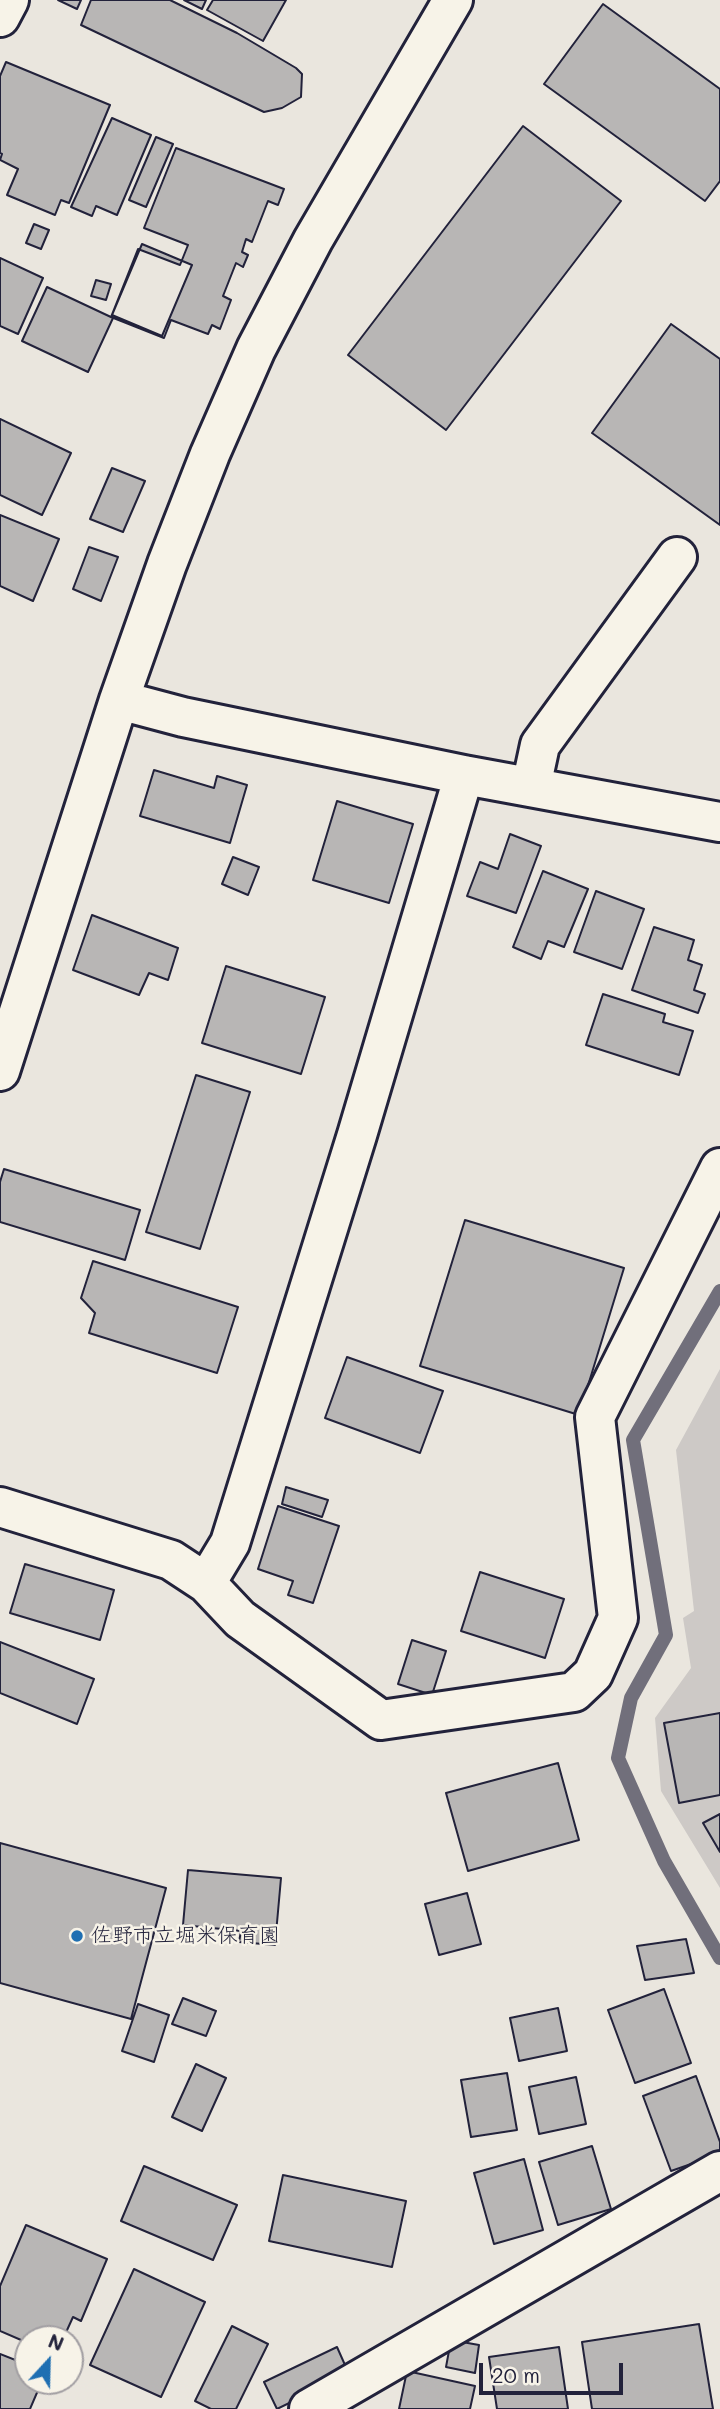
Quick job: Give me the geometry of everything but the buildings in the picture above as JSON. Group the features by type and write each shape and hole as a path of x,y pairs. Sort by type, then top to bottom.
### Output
{"street":[{"path":"0,17 9,0"},
{"path":"0,1071 120,699 210,454 256,348 313,240 453,0"},
{"path":"531,787 540,745 677,557"},
{"path":"120,699 183,717 464,775 720,822"},
{"path":"206,1583 230,1543 357,1136 464,775"},
{"path":"0,1507 171,1560 206,1583 240,1619 381,1720 574,1692 593,1674 618,1618 595,1417 720,1168"},
{"path":"309,2409 720,2171"}],"shaded area":[{"path":"720,1369 720,1888 661,1791 655,1718 691,1668 683,1618 694,1611 676,1450"}],"waterway":[{"path":"720,1291 633,1440 666,1635 631,1698 618,1758 664,1861 720,1958"}],"place":[{"name":"佐野市立堀米保育園","path":"77,1936"}]}
